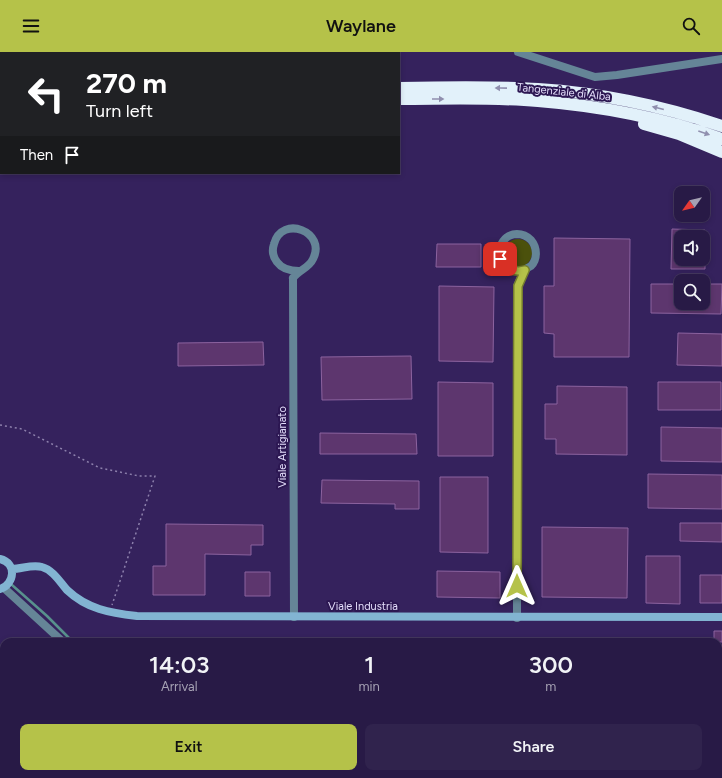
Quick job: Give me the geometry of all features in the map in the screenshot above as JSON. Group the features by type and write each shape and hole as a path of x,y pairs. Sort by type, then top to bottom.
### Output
{"highway":[{"name":"Tangenziale di Alba","path":"400,88 539,89 637,103 705,120 722,126"},
{"name":"Tangenziale di Alba","path":"400,99 499,99 589,106 671,123 722,139"},
{"path":"556,103 679,134 722,152"}],"street":[{"path":"518,52 595,77 722,59"},
{"path":"299,229 311,237 315,243 316,250 311,264 296,274 287,270 276,261 273,247 275,240 279,234 285,230 299,229"},
{"path":"517,618 518,286 525,270 534,261 536,249 530,239 519,234 507,238 500,247 500,259 508,268 518,286"},
{"path":"508,268 520,271 525,270"},
{"name":"Viale Artigianato","path":"294,617 296,274"},
{"path":"0,559 7,562 15,571 10,582 5,588 59,638"},
{"name":"Viale Industria","path":"15,571 32,566 43,567 53,574 82,602 98,610 109,613 159,618 722,617"}],"path":[{"path":"0,425 22,429 63,451 100,468 139,476 155,476 109,613"}],"green space":[{"path":"518,239 528,243 532,253 528,263 518,267 508,263 504,253 508,243"}],"building":[{"path":"672,229 705,230 674,230 674,266 705,266 705,269 671,269"},
{"path":"554,238 630,239 629,357 554,357 554,334 544,333 544,286 554,286"},
{"path":"437,244 481,244 481,267 436,267"},
{"path":"651,284 674,284 674,310 710,310 710,284 722,284 721,314 651,313"},
{"path":"439,286 494,287 493,362 439,361"},
{"path":"678,333 722,334 722,366 677,365"},
{"path":"263,342 264,365 178,366 178,343"},
{"path":"411,356 412,399 322,400 321,357"},
{"path":"438,382 493,383 493,456 438,456"},
{"path":"658,382 721,382 721,410 658,410"},
{"path":"557,386 627,387 627,455 556,454 556,439 545,439 545,404 557,404"},
{"path":"661,427 722,428 722,462 661,461"},
{"path":"320,433 416,434 417,454 320,454"},
{"path":"648,474 722,475 722,509 648,508"},
{"path":"440,477 488,477 488,553 440,552"},
{"path":"322,480 419,481 419,509 395,509 395,504 321,503"},
{"path":"680,523 722,523 722,542 680,541"},
{"path":"166,524 263,525 263,545 251,545 251,555 205,554 205,595 153,595 153,566 166,566"},
{"path":"542,527 628,528 627,598 542,597"},
{"path":"646,556 680,556 680,604 646,603"},
{"path":"437,571 500,572 500,598 437,597"},
{"path":"245,572 270,572 270,596 245,596"},
{"path":"700,575 722,575 722,603 700,603"},
{"path":"714,631 722,631 722,638 714,638"}],"waterway":[{"path":"12,585 69,638"}],"route":[{"path":"500,259 504,265 514,271 525,270 518,286 517,586"}]}
